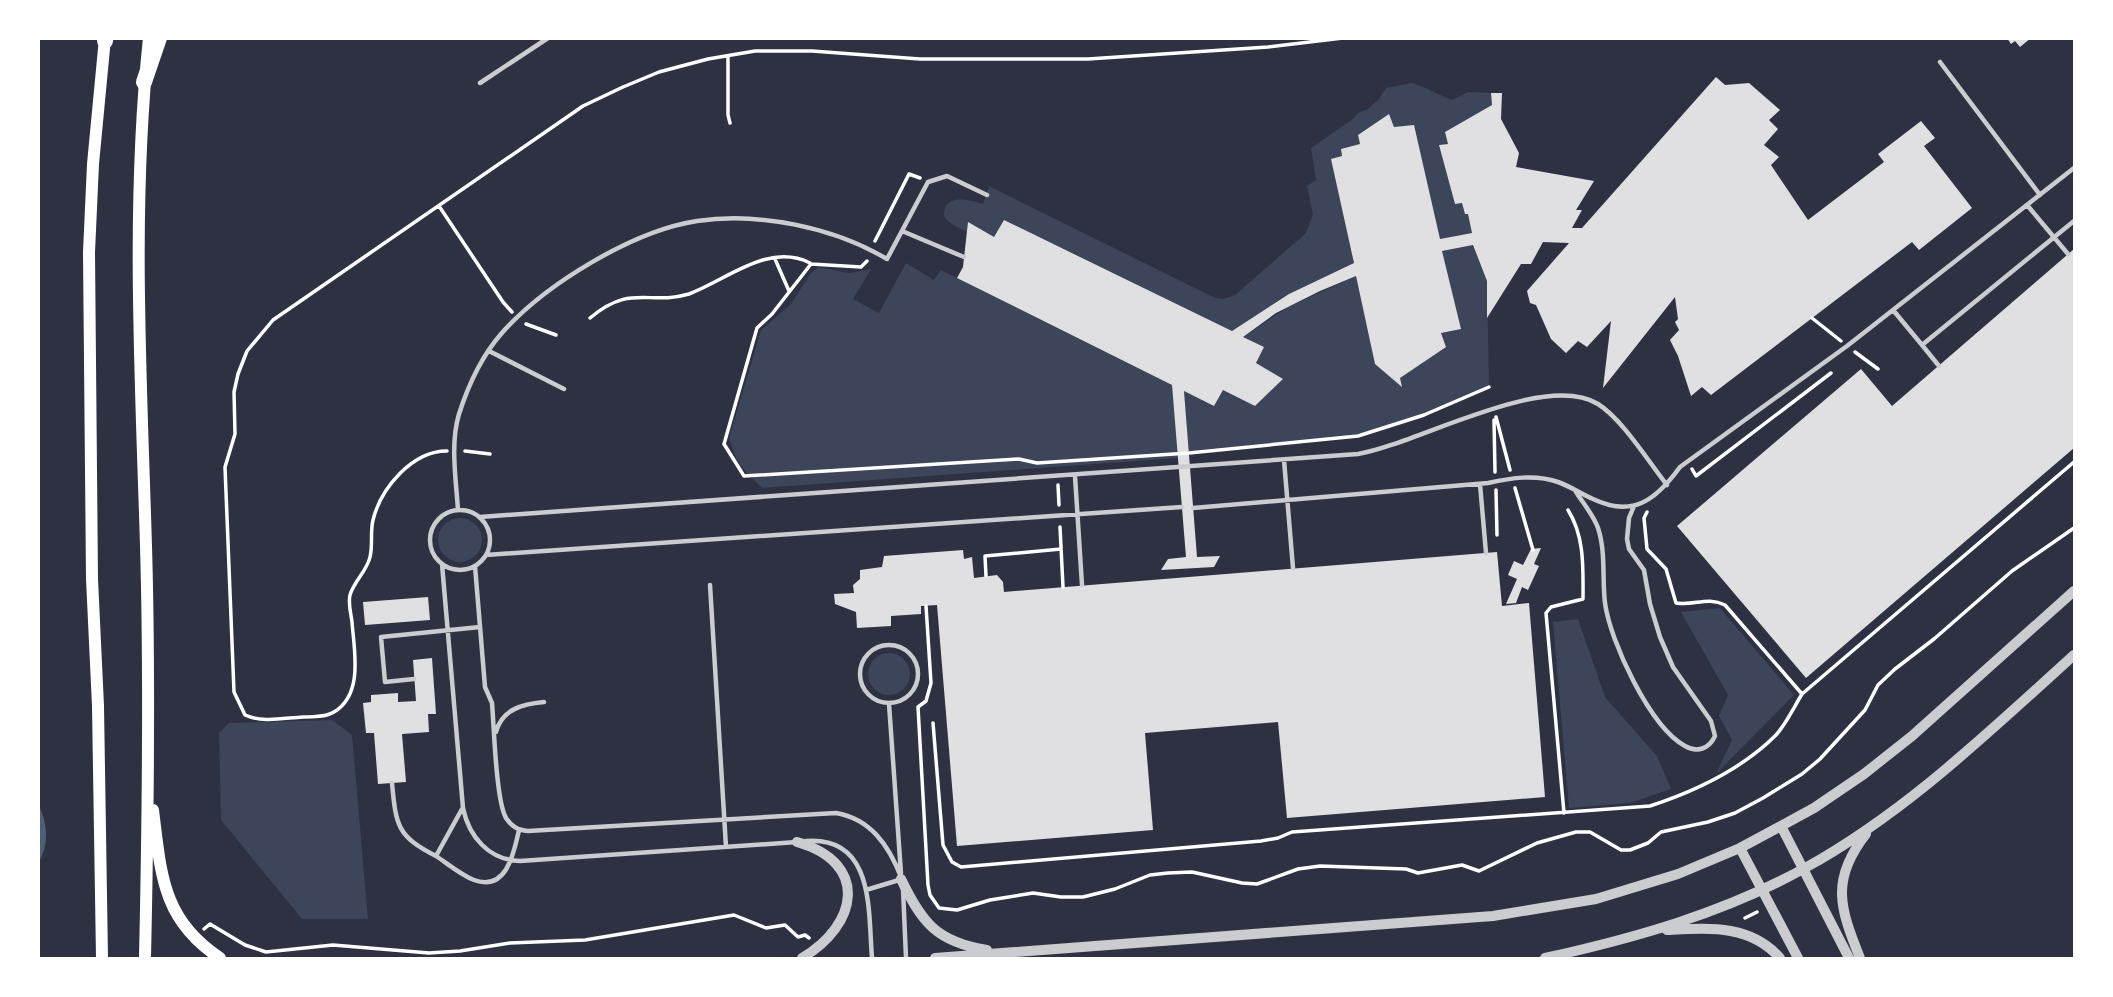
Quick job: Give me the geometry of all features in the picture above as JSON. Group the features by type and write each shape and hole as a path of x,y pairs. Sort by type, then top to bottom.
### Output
{"highway":[{"path":"144,82 159,38"}],"main road":[{"path":"145,958 146,550 138,269 144,82 149,38"},
{"path":"102,958 99,706 92,579 89,252 93,164 105,39"},
{"path":"147,753 160,872 165,890 186,929 195,940 220,958"}],"street":[{"path":"935,958 1493,916 1596,899 1678,874 1740,848 1781,826 1814,808 1864,774 1912,736 2074,590"},
{"path":"1545,958 1602,946 1726,905 1804,869 1876,822 1944,770 2074,654"},
{"path":"1860,958 1845,914 1841,887 1850,858 1876,822"},
{"path":"1781,826 1849,958"},
{"path":"797,842 825,852 842,868 847,878 847,904 838,926 803,958"},
{"path":"1740,848 1798,958"},
{"path":"901,879 913,904 934,930 965,946 1007,953"},
{"path":"1650,931 1717,928 1735,931 1764,944 1780,958"}],"lane":[{"path":"480,83 548,38"},
{"path":"1940,62 2040,195"},
{"path":"1193,508 1480,484 1520,477 1558,482 1609,505 1634,506 1654,497 1680,467 1847,346 2074,168"},
{"path":"457,510 454,452 459,415 477,370 502,333 575,273 619,247 649,234 695,221 738,219 776,222 831,235 887,259 928,182 947,176 987,195"},
{"path":"2027,205 2068,254"},
{"path":"1922,345 2074,221"},
{"path":"902,231 964,257"},
{"path":"1893,310 1939,366"},
{"path":"489,351 564,389"},
{"path":"480,517 1075,476 1372,452 1491,408 1534,398 1570,396 1599,404 1611,415 1667,485"},
{"path":"1284,460 1293,568"},
{"path":"1075,476 1082,585"},
{"path":"1480,484 1486,553"},
{"path":"1576,491 1597,525 1605,606 1633,681 1647,704 1677,741 1686,747 1703,749 1709,746 1715,736 1711,721 1673,667 1650,604 1644,570 1629,549 1627,528 1634,506"},
{"path":"486,555 1182,507"},
{"path":"457,510 472,512 480,517 489,533 486,555 475,566 458,570 442,564 430,544 433,527 446,513 457,510"},
{"path":"442,564 463,808 470,832 482,845 490,852 513,860 816,841 849,852 858,864 866,890 872,958"},
{"path":"475,566 485,687 492,703 502,807 511,825 528,831 820,813 850,816 868,827 886,845 901,879"},
{"path":"709,584 726,846"},
{"path":"414,679 384,682 381,637 480,626"},
{"path":"892,645 901,648 914,659 918,676 917,685 907,698 889,704 873,699 866,691 860,674 867,656 875,649 892,645"},
{"path":"495,736 499,722 506,713 529,704 544,702"},
{"path":"889,704 906,958"},
{"path":"392,783 396,817 404,836 477,881 494,880 506,871 513,860 519,830"},
{"path":"436,856 463,808"},
{"path":"866,890 901,879"}],"path":[{"path":"489,454 439,451 416,461 396,477 372,521 370,560 350,597 356,668 350,694 334,712 321,716 255,720 245,715 234,692 225,467 235,434 234,392 237,374 247,351 273,320 583,106 659,72 755,51 920,60 1088,59 1268,47 1343,38"},
{"path":"728,55 730,123"},
{"path":"590,318 614,301 634,297 681,296 758,261 799,258 811,264 861,267 868,259 909,174 928,182"},
{"path":"439,205 503,302 518,318 535,328 556,335"},
{"path":"775,259 789,290"},
{"path":"811,264 772,314 757,328 724,444 744,476 1019,459 1037,463 1189,453 1358,436 1400,424 1489,387"},
{"path":"933,723 943,845 952,862 961,867 1261,841 1292,832 1650,806 1682,796 1724,776 1777,733 1802,694 2074,462"},
{"path":"1650,509 1644,518 1647,549 1666,569 1676,603 1692,604 1714,600 1725,605 1802,694"},
{"path":"1564,813 1546,613 1551,607 1583,599 1581,547 1578,531 1568,510"},
{"path":"926,606 931,682 926,701 918,707 930,895 939,908 957,910 990,900 1033,893 1083,897 1115,889 1150,875 1168,873 1192,872 1258,884 1298,869 1320,866 1406,869 1418,873 1462,865 1479,871 1537,843 1576,832 1590,832 1621,850 1637,848 1661,832 1735,813 1802,774 1820,759 1865,710 1878,685 1895,669 2012,571 2074,528"},
{"path":"986,576 985,556 1061,549"},
{"path":"1744,909 1746,925"},
{"path":"1745,918 1757,912"},
{"path":"200,932 210,924 245,945 266,952 333,945 429,953 510,943 585,940 734,915 766,928 785,925 797,937 805,935 809,938"}],"shaded area":[{"path":"1412,83 1452,100 1468,92 1491,93 1492,105 1445,132 1448,144 1439,145 1455,204 1462,203 1465,214 1468,214 1472,233 1440,239 1389,114 1358,135 1360,144 1341,149 1342,156 1332,159 1354,263 1289,294 1232,331 1004,220 994,237 968,223 967,232 950,223 944,216 945,208 952,201 983,204 989,186 1215,298 1223,299 1235,295 1306,233 1313,214 1307,186 1316,180 1311,148 1358,113 1368,109 1386,88"},
{"path":"1473,245 1487,281 1489,387 1424,415 1358,436 1189,453 1184,391 1214,406 1223,390 1255,406 1283,379 1256,363 1264,347 1243,337 1288,307 1356,276 1375,364 1401,385 1398,375 1446,347 1441,333 1460,328 1442,251"},
{"path":"906,263 934,280 941,270 1172,385 1178,458 762,488 736,458 729,438 761,330 791,304 810,274 818,267 849,273 871,269 853,299 879,313"},
{"path":"460,518 476,524 482,540 476,556 460,562 444,556 438,540 444,524"},
{"path":"1720,608 1794,695 1716,774 1732,740 1719,716 1728,695 1681,612"},
{"path":"1578,619 1605,697 1657,756 1671,789 1630,803 1569,808 1553,622"},
{"path":"889,653 904,659 910,674 904,689 889,695 874,689 868,674 874,659"},
{"path":"332,720 352,735 368,919 302,919 221,820 219,733 229,723"},
{"path":"39,806 46,834 39,862"}],"building":[{"path":"2007,38 2031,38 2020,47 2015,41 2011,44"},
{"path":"1716,77 1725,85 1749,83 1780,110 1769,120 1778,129 1764,145 1779,157 1771,165 1808,220 1884,162 1878,154 1921,121 1935,138 1924,146 1972,208 1919,250 1912,242 1711,395 1702,387 1691,396 1670,340 1679,330 1675,322 1678,319 1675,297 1603,388 1611,321 1587,347 1578,341 1566,353 1551,339 1536,305 1530,303 1527,291 1569,243 1543,242 1531,264 1521,264 1487,318 1487,281 1473,245 1442,251 1461,329 1441,333 1446,347 1400,378 1402,387 1375,364 1356,276 1320,291 1276,313 1243,337 1264,347 1256,363 1283,379 1255,406 1223,390 1214,406 1184,391 1197,557 1220,556 1214,567 1161,570 1168,559 1186,557 1172,385 957,278 963,267 968,222 994,237 1004,220 1232,331 1289,294 1354,263 1331,159 1342,156 1341,149 1360,144 1358,135 1389,114 1394,127 1414,125 1440,239 1472,233 1468,214 1465,214 1462,203 1455,204 1439,145 1448,144 1445,132 1492,105 1491,93 1502,93 1501,119 1519,153 1516,167 1594,181 1576,210 1582,210 1572,228 1582,228"},
{"path":"2074,249 2074,448 1806,678 1677,526 1861,369 1892,406"},
{"path":"1541,548 1534,564 1539,566 1528,590 1522,587 1516,603 1506,604 1517,579 1508,575 1514,561 1523,565 1531,549"},
{"path":"963,550 964,559 972,557 974,578 997,575 1003,582 1004,592 1497,552 1502,606 1529,603 1545,797 1287,818 1278,722 1145,733 1153,830 957,846 937,605 921,606 921,614 891,616 891,626 857,628 856,612 835,604 834,594 854,593 853,585 860,579 860,570 882,567 884,556"},
{"path":"428,597 430,620 365,625 363,602"},
{"path":"432,658 436,714 428,714 429,732 402,734 406,782 378,784 374,733 366,733 363,703 371,702 371,695 398,693 398,702 416,701 413,660"}]}
